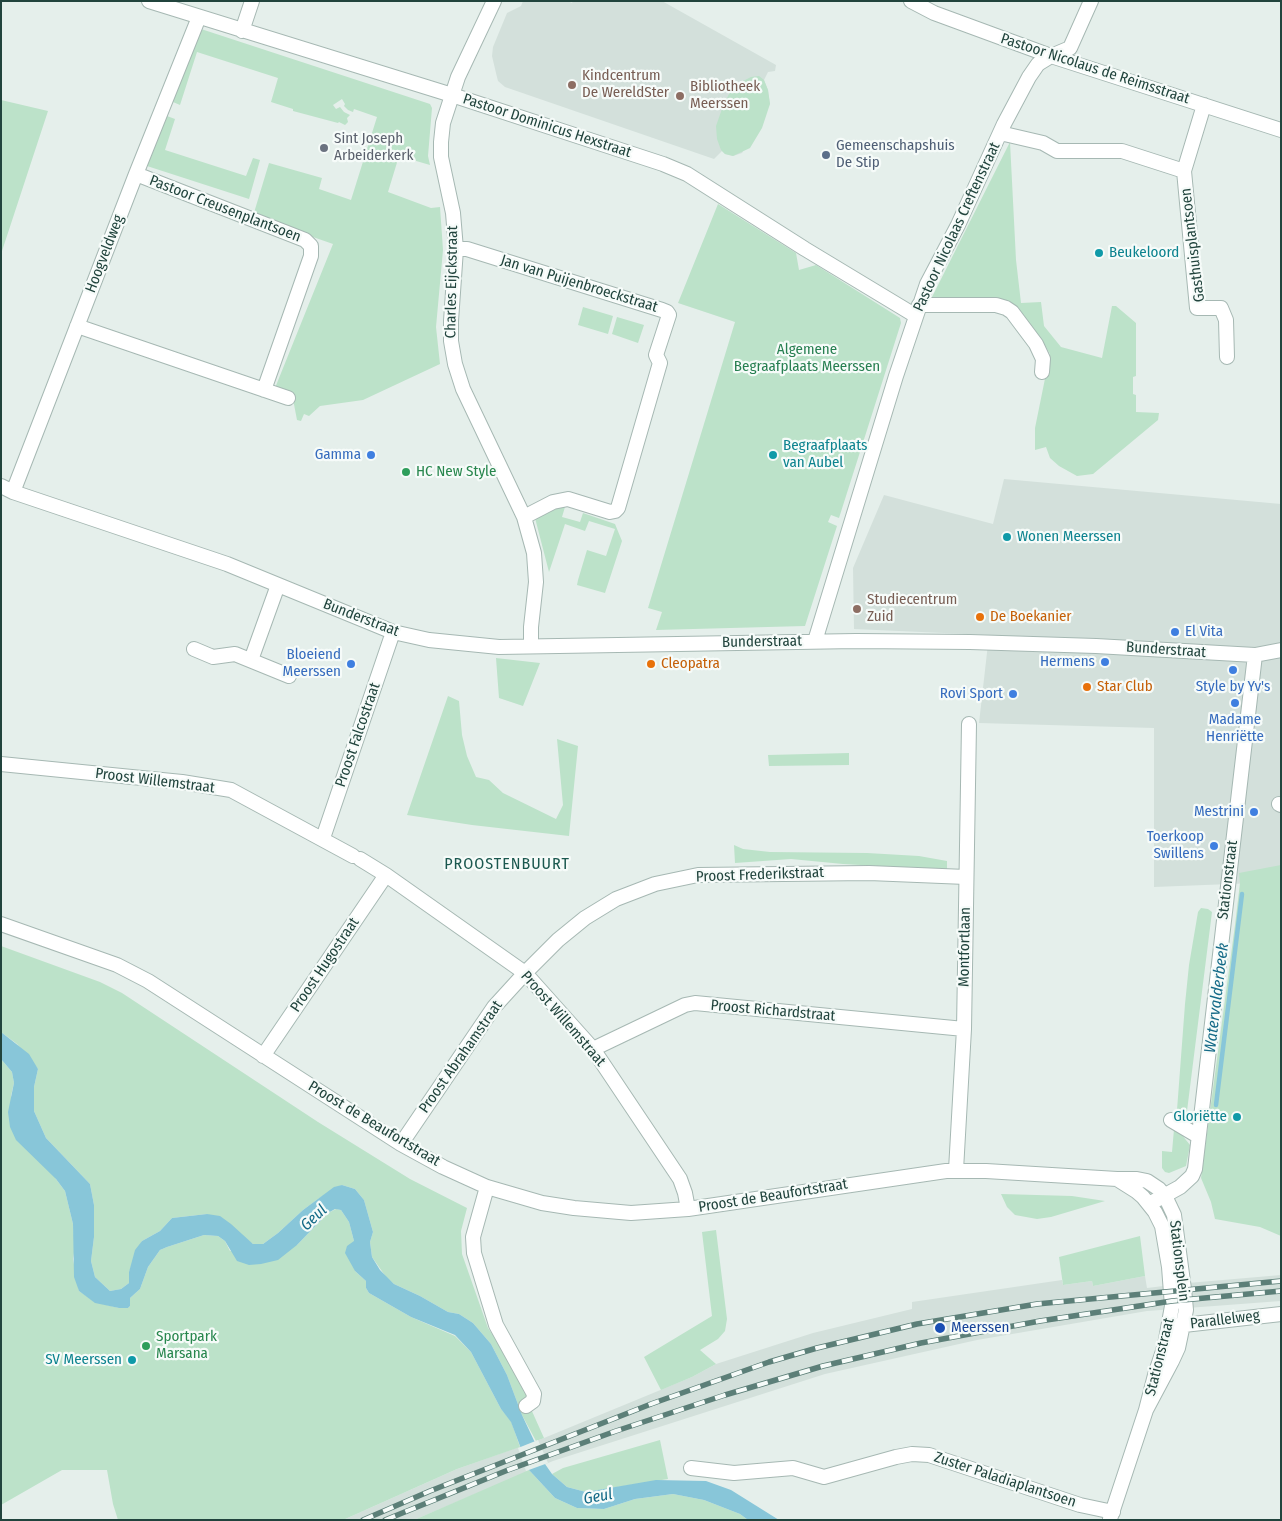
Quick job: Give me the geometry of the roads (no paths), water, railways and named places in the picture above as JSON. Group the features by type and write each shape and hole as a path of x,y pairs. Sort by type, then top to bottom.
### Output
{"street":[{"name":"Pastoor Dominicus Hexstraat","path":"149,1 452,95 663,164 688,174 805,249 918,310"},
{"path":"242,31 252,1"},
{"name":"Charles Eijckstraat","path":"494,1 458,77 443,123 441,157 453,213 456,249 450,320 455,364 472,410 524,517 534,553 536,568 531,646"},
{"name":"Pastoor Nicolaus de Reimsstraat","path":"911,1 934,13 1051,56 1281,130"},
{"name":"Pastoor Nicolaas Creftenstraat","path":"815,641 880,427 928,284 958,225 1000,133 1029,77 1038,64 1070,48 1091,1"},
{"name":"Hoogveldweg","path":"7,489 77,326 199,17"},
{"name":"Gasthuisplantsoen","path":"1204,105 1184,171 1197,308 1221,308 1226,320 1227,357"},
{"name":"Gasthuisplantsoen","path":"1000,133 1043,143 1057,152 1122,151 1184,171"},
{"name":"Pastoor Creusenplantsoen","path":"136,174 305,240 311,246 311,256 264,390"},
{"name":"Jan van Puijenbroeckstraat","path":"456,249 467,249 662,310 669,315 656,355 660,363 618,508 610,512 568,499 553,502 524,517"},
{"path":"918,310 996,305 1006,308 1012,312 1036,344 1043,359 1042,372"},
{"path":"77,326 288,398"},
{"name":"Bunderstraat","path":"7,489 218,560 393,632 429,640 500,646 815,641 970,642 1255,655 1281,650"},
{"path":"251,660 278,585"},
{"name":"Proost Falcostraat","path":"323,838 393,632"},
{"path":"194,650 213,657 236,654 289,676"},
{"name":"Stationstraat","path":"1165,1196 1180,1187 1194,1173 1255,655"},
{"name":"Montfortlaan","path":"956,1170 964,1029 969,724"},
{"name":"Proost Willemstraat","path":"1,764 182,782 230,790 323,838 386,875 524,973 592,1049 680,1179 688,1209"},
{"name":"Proost Frederikstraat","path":"524,973 558,940 585,918 616,899 655,884 698,875 869,872 966,878"},
{"name":"Proost Hugostraat","path":"263,1056 386,875"},
{"name":"Proost de Beaufortstraat","path":"1,924 117,965 148,981 400,1144 443,1167 487,1187 542,1203 574,1208 631,1212 688,1209 931,1172 956,1170"},
{"name":"Proost Abrahamstraat","path":"400,1144 494,1007 524,973"},
{"name":"Proost Richardstraat","path":"592,1049 685,1005 695,1003 964,1029"},
{"path":"1171,1120 1198,1136"},
{"name":"Stationsplein","path":"956,1170 1137,1179 1147,1181 1159,1189 1165,1196 1174,1215 1185,1305 1176,1326 1172,1361 1146,1410"},
{"name":"Stationstraat","path":"1117,1179 1136,1191 1149,1204 1160,1220 1165,1236 1172,1306 1176,1326"},
{"path":"487,1187 473,1237 474,1253 496,1325 534,1394 533,1401 526,1406"},
{"path":"1149,1204 1165,1196"},
{"name":"Parallelweg","path":"1176,1326 1281,1314"},
{"name":"Stationstraat","path":"1112,1516 1146,1410"},
{"name":"Zuster Paladiaplantsoen","path":"691,1468 734,1473 793,1468 824,1477 896,1457 912,1454 929,1455 1112,1516"}],"water":[{"name":"Geul","path":"1,1032 29,1054 38,1069 34,1087 34,1111 46,1138 90,1184 94,1205 94,1237 91,1261 95,1277 110,1291 121,1289 129,1283 129,1272 135,1250 142,1241 160,1231 172,1218 207,1214 220,1216 253,1244 263,1244 334,1187 342,1185 355,1189 364,1200 373,1232 370,1242 372,1257 380,1270 394,1284 448,1312 459,1314 473,1323 491,1344 507,1375 522,1415 545,1464 552,1474 567,1487 586,1492 656,1480 706,1481 731,1490 779,1520 748,1520 740,1514 704,1500 673,1494 635,1499 604,1509 577,1508 555,1498 529,1470 511,1422 501,1409 471,1352 455,1335 411,1317 369,1293 366,1288 366,1281 355,1271 345,1253 347,1246 354,1241 349,1222 341,1210 335,1209 328,1213 297,1245 278,1260 261,1264 249,1265 237,1261 225,1241 218,1236 204,1235 167,1247 160,1250 148,1267 140,1289 130,1298 130,1306 128,1308 95,1303 79,1291 74,1277 73,1224 65,1191 56,1179 16,1140 10,1127 8,1112 14,1083 12,1072 1,1059"}],"waterway":[{"name":"Watervalderbeek","path":"1216,1105 1242,894"}],"railway":[{"path":"363,1520 430,1491 651,1404 769,1362 817,1348 917,1324 1037,1304 1281,1281"},
{"path":"385,1520 508,1470 616,1431 725,1395 823,1366 921,1343 1040,1321 1172,1301 1281,1291"}],"place":[{"name":"Kindcentrum De WereldSter","path":"572,85"},
{"name":"Bibliotheek Meerssen","path":"680,96"},
{"name":"Sint Joseph Arbeiderkerk","path":"324,148"},
{"name":"Gemeenschapshuis De Stip","path":"826,155"},
{"name":"Beukeloord","path":"1099,253"},
{"name":"Gamma","path":"371,455"},
{"name":"Begraafplaats van Aubel","path":"773,455"},
{"name":"HC New Style","path":"406,472"},
{"name":"Wonen Meerssen","path":"1007,537"},
{"name":"Studiecentrum Zuid","path":"857,609"},
{"name":"De Boekanier","path":"980,617"},
{"name":"El Vita","path":"1175,632"},
{"name":"Hermens","path":"1105,662"},
{"name":"Bloeiend Meerssen","path":"351,664"},
{"name":"Cleopatra","path":"651,664"},
{"name":"Style by Yv's","path":"1233,670"},
{"name":"Star Club","path":"1087,687"},
{"name":"Rovi Sport","path":"1013,694"},
{"name":"Madame Henriëtte","path":"1235,703"},
{"name":"Mestrini","path":"1254,812"},
{"name":"Toerkoop Swillens","path":"1214,846"},
{"name":"Gloriëtte","path":"1237,1117"},
{"name":"Meerssen","path":"940,1328"},
{"name":"Sportpark Marsana","path":"146,1346"},
{"name":"SV Meerssen","path":"132,1360"}],"district":[{"name":"PROOSTENBUURT","path":"507,865"}],"park label":[{"name":"Algemene Begraafplaats Meerssen","path":"807,358"}]}
